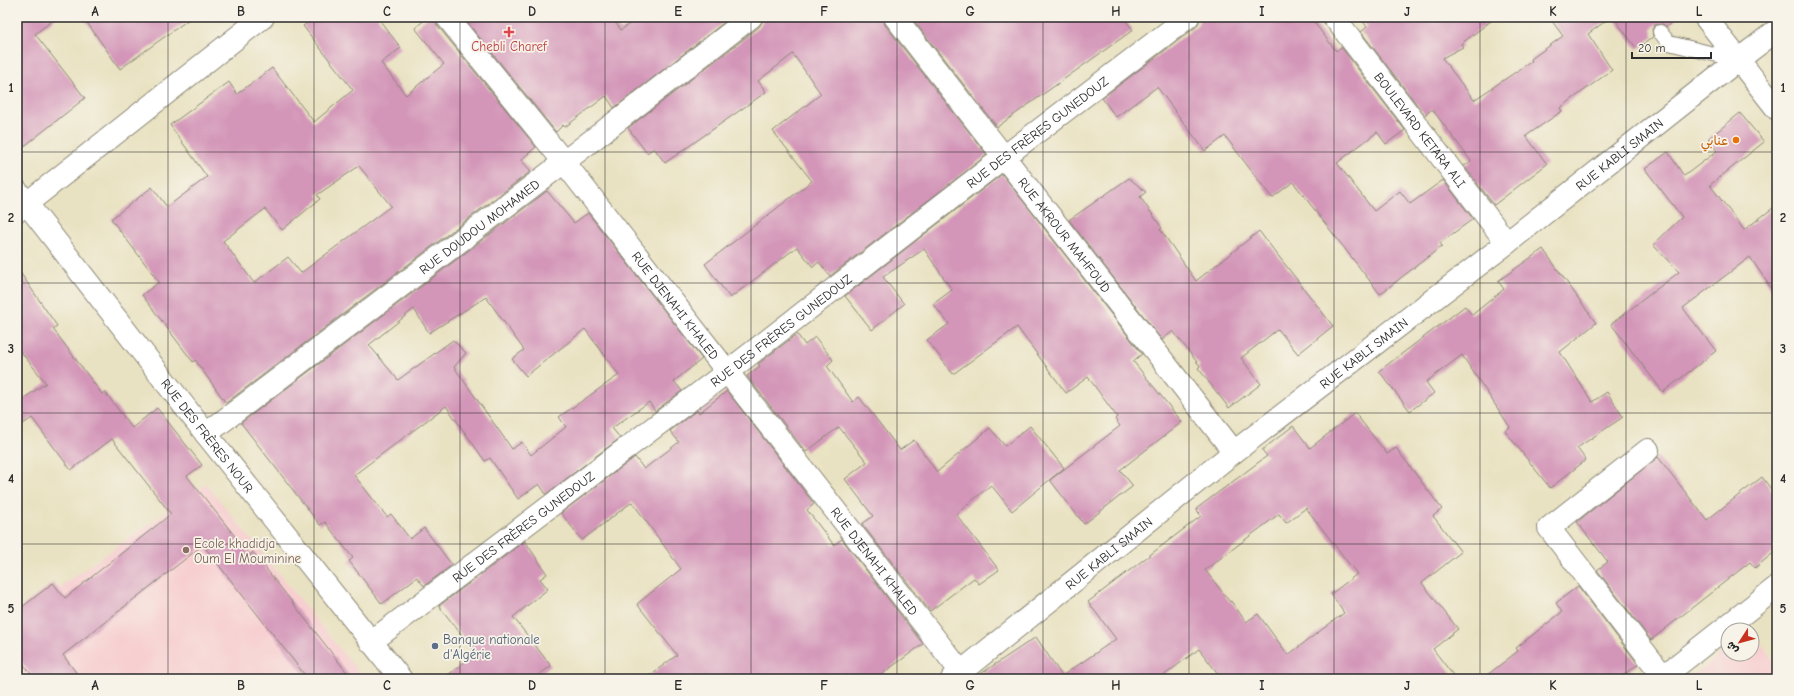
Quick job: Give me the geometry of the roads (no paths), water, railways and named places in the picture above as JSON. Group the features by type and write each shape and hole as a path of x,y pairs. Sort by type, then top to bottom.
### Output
{"street":[{"path":"20,202 263,17"},
{"name":"RUE DJENAHI KHALED","path":"447,17 564,162 727,372 956,676"},
{"name":"RUE DOUDOU MOHAMED","path":"206,434 564,162 751,17"},
{"name":"RUE AKROUR MAHFOUD","path":"895,17 1234,452"},
{"name":"RUE DES FRÈRES GUNEDOUZ","path":"372,642 727,372 1004,157 1188,17"},
{"name":"BOULEVARD KETARA ALI","path":"1334,17 1507,244"},
{"path":"1705,17 1777,109"},
{"name":"RUE KABLI SMAIN","path":"956,676 1234,452 1507,244 1777,30"},
{"name":"RUE DES FRÈRES NOUR","path":"20,202 401,679"},
{"path":"1648,450 1549,528 1661,678 1777,587"}],"lane":[{"path":"1660,32 1669,43 1738,60"}],"place":[{"name":"Chebli Charef","path":"509,32"},
{"name":"عنابي","path":"1736,140"},
{"name":"Ecole khadidja Oum El Mouminine","path":"186,550"},
{"name":"Banque nationale d'Algérie","path":"435,646"}]}
